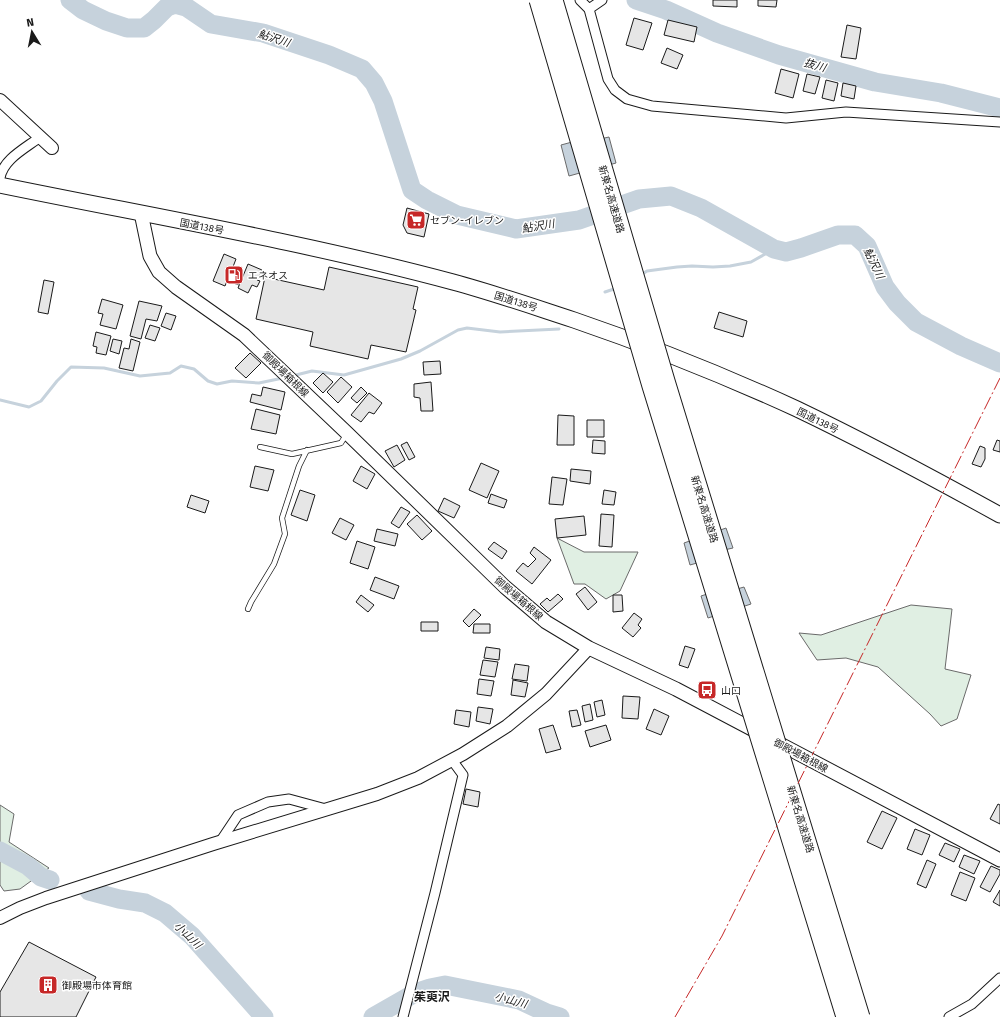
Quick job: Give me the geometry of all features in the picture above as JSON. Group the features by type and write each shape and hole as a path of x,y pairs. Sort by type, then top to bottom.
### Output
{"highway":[{"name":"新東名高速道路","path":"538,0 651,386 845,1017"},
{"name":"新東名高速道路","path":"554,0 666,381 861,1017"},
{"name":"国道138号","path":"0,184 324,250 469,287 542,309 616,335 709,371 796,409 894,458 1000,515"}],"main road":[{"name":"御殿場箱根線","path":"141,213 150,256 159,272 176,287 244,335 347,433 505,588 546,622 589,648 676,689 1000,860"}],"street":[{"path":"580,0 588,9 608,79 615,90 627,99 652,106 786,118 846,112 1000,122"},
{"path":"588,9 602,0"},
{"path":"0,100 52,148"},
{"path":"0,178 4,167 13,157 40,137"},
{"path":"0,918 46,898 220,842 377,794 418,778 463,754 507,726 546,694 589,648"},
{"path":"403,1017 435,893 463,775 452,760"},
{"path":"220,842 238,815 268,802 289,799 327,810"},
{"path":"949,1017 972,1004 1000,978"}],"lane":[{"path":"260,446 292,454 341,443 347,433"},
{"path":"248,610 251,602 274,564 285,534 282,518 299,466 307,450"}],"green space":[{"path":"557,538 584,552 638,552 620,591 606,599 585,584 574,584"},
{"path":"911,605 952,609 945,669 971,675 957,719 941,726 930,714 878,667 846,658 817,660 799,633 821,635"},
{"path":"0,805 14,814 9,842 49,868 20,889 4,891 0,885"}],"shaded area":[{"path":"598,135 600,139 609,137 616,163 569,176 561,145"},
{"path":"726,528 733,548 724,550 725,555 690,565 684,543"},
{"path":"735,585 737,589 744,587 751,604 708,618 701,596"}],"building":[{"path":"713,0 737,0 737,7 713,6"},
{"path":"758,0 777,0 776,7 758,6"},
{"path":"634,18 652,23 643,50 626,45"},
{"path":"668,20 697,27 694,42 664,35"},
{"path":"847,25 861,28 856,59 841,57"},
{"path":"667,48 683,55 677,69 661,63"},
{"path":"781,69 799,74 793,98 775,93"},
{"path":"807,74 820,77 815,94 803,91"},
{"path":"826,80 838,83 834,101 822,98"},
{"path":"843,83 856,86 854,99 841,96"},
{"name":"セブン-イレブン","path":"407,208 429,214 424,237 407,233 403,225"},
{"path":"224,254 236,259 231,272 242,277 239,285 227,281 225,286 213,281"},
{"path":"248,264 262,270 257,280 260,281 257,287 252,285 248,293 238,288"},
{"path":"329,267 418,287 413,309 416,310 406,352 371,345 368,359 310,346 313,332 256,319 265,277 324,290"},
{"path":"44,280 54,282 48,314 38,312"},
{"path":"102,299 123,305 116,329 100,325 103,314 98,313"},
{"path":"139,301 162,306 157,321 146,319 141,339 130,336"},
{"path":"719,312 747,321 743,337 714,328"},
{"path":"166,313 176,316 171,330 161,326"},
{"path":"150,325 160,328 155,341 145,338"},
{"path":"96,332 111,336 106,355 96,353 97,347 93,346"},
{"path":"113,339 122,341 119,354 110,351"},
{"path":"131,339 140,342 133,371 119,368 124,348 129,349"},
{"path":"250,353 261,363 246,378 235,368"},
{"path":"440,361 441,374 424,375 423,362"},
{"path":"323,373 333,382 323,393 313,383"},
{"path":"341,377 352,387 338,403 327,392"},
{"path":"431,382 433,411 421,411 420,398 414,397 414,384"},
{"path":"263,387 285,392 281,410 250,402 252,394 261,396"},
{"path":"361,387 367,393 357,403 351,398"},
{"path":"369,393 382,403 374,414 369,412 361,422 351,415"},
{"path":"256,409 280,415 276,434 251,429"},
{"path":"558,415 574,416 574,445 557,445"},
{"path":"587,420 604,420 604,437 587,437"},
{"path":"593,440 605,441 605,454 592,453"},
{"path":"997,440 1000,441 1000,452 993,450"},
{"path":"407,442 415,457 409,460 401,445"},
{"path":"397,445 405,460 394,467 385,451"},
{"path":"980,446 985,448 985,459 981,467 972,464"},
{"path":"481,463 499,471 487,498 469,490"},
{"path":"255,466 274,470 268,491 250,487"},
{"path":"361,466 375,474 367,489 353,481"},
{"path":"571,469 591,471 590,484 570,481"},
{"path":"552,477 567,479 563,505 549,504"},
{"path":"300,490 315,495 307,521 291,515"},
{"path":"604,490 616,492 614,505 602,504"},
{"path":"491,494 507,500 504,508 488,503"},
{"path":"191,495 209,501 205,513 187,507"},
{"path":"444,498 460,506 454,518 438,511"},
{"path":"401,507 410,512 399,528 391,523"},
{"path":"601,514 614,515 612,547 599,546"},
{"path":"417,515 432,531 422,540 407,524"},
{"path":"584,516 586,535 557,538 555,519"},
{"path":"340,518 354,525 346,540 332,533"},
{"path":"377,529 398,534 395,546 374,541"},
{"path":"357,541 375,547 368,569 350,563"},
{"path":"494,542 507,551 502,559 488,549"},
{"path":"534,547 551,560 532,584 516,571 523,563 528,567 536,559 530,553"},
{"path":"375,577 399,586 394,599 370,590"},
{"path":"585,587 597,602 588,610 576,594"},
{"path":"558,594 563,599 548,612 540,604 547,598 550,601"},
{"path":"361,595 374,605 368,612 356,602"},
{"path":"613,595 622,595 623,611 613,612"},
{"path":"474,609 481,615 469,627 463,621"},
{"path":"634,613 642,619 638,625 641,628 633,637 622,628"},
{"path":"421,622 438,622 438,631 421,631"},
{"path":"474,624 490,624 490,633 473,633"},
{"path":"685,646 695,649 688,668 679,665"},
{"path":"486,647 500,649 499,660 484,658"},
{"path":"483,660 498,662 495,677 480,675"},
{"path":"515,664 529,666 527,681 512,679"},
{"path":"479,679 494,681 491,696 477,694"},
{"path":"513,680 528,683 525,697 511,695"},
{"path":"623,696 640,697 638,719 622,718"},
{"path":"602,700 605,715 597,717 594,702"},
{"path":"590,704 593,720 585,722 582,706"},
{"path":"478,707 493,709 490,724 476,721"},
{"path":"654,709 669,716 661,735 646,729"},
{"path":"456,710 471,712 469,727 454,724"},
{"path":"577,710 581,725 572,727 569,711"},
{"path":"553,725 561,749 546,753 539,729"},
{"path":"606,725 611,740 590,747 585,731"},
{"path":"466,789 480,792 478,807 463,804"},
{"path":"998,804 1000,805 1000,824 990,819"},
{"path":"882,811 897,818 882,849 867,842"},
{"path":"915,829 930,835 922,855 907,849"},
{"path":"945,843 960,849 954,862 939,855"},
{"path":"964,855 980,861 974,874 959,867"},
{"path":"927,860 936,864 926,888 917,884"},
{"path":"991,866 1000,870 1000,874 990,892 980,887"},
{"path":"960,872 975,878 966,901 951,895"},
{"path":"1000,890 1000,906 993,902"},
{"name":"御殿場市体育館","path":"29,942 96,977 76,1017 0,1017 0,992"}],"waterway":[{"name":"鮎沢川","path":"70,0 83,10 106,21 127,28 144,28 167,7 175,4 186,7 211,24 263,33 329,55 362,69 374,83 383,101 412,190 427,200 457,215 516,229 579,220 639,199 671,196 701,208 774,249 786,252 838,235 855,235 867,246 885,287 897,303 916,322 961,346 1000,363"},
{"name":"抜川","path":"636,0 666,10 717,33 779,55 875,82 941,93 1000,108"},
{"path":"641,275 647,271 677,267 730,266 751,262 774,249"},
{"path":"605,292 617,288"},
{"path":"292,376 312,371 344,375 401,359 420,351 458,330 467,328 500,332 559,329"},
{"path":"0,400 29,407 41,401 57,381 71,367 104,368 140,376 170,373 181,366 194,369 208,381 217,384 232,381 259,383 283,378"},
{"name":"小山川","path":"0,851 28,866 41,877 50,880"},
{"name":"小山川","path":"89,891 119,899 145,903 165,913 192,936 264,1017"},
{"name":"小山川","path":"373,1017 415,993 445,985 519,1000 547,1013 560,1017"}],"power":[{"path":"675,1017 722,936 1000,378"}],"place":[{"name":"セブン-イレブン","path":"416,220"},
{"name":"エネオス","path":"234,275"},
{"name":"山口","path":"707,690"},
{"name":"御殿場市体育館","path":"48,985"}],"district":[{"name":"茱萸沢","path":"432,997"}]}
